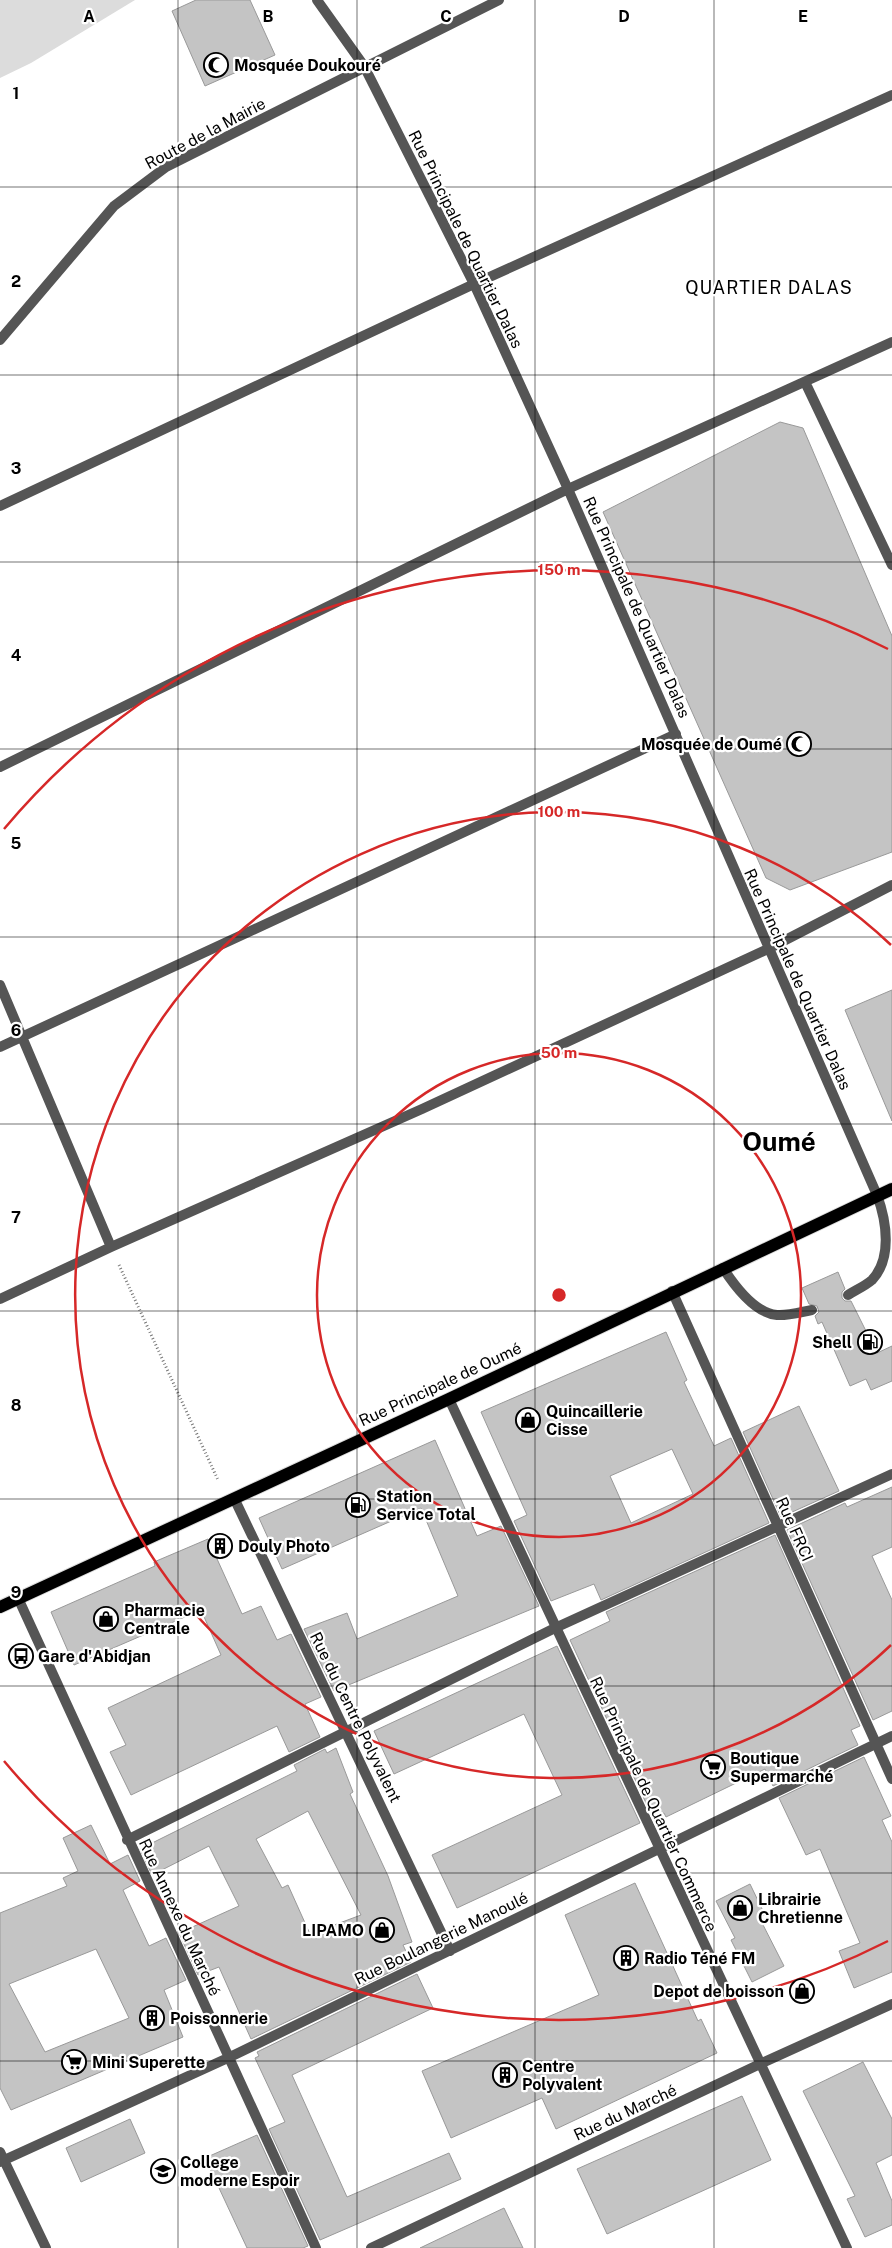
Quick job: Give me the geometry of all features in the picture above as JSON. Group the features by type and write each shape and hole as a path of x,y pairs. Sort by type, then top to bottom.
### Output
{"main road":[{"name":"Rue Principale de Oumé","path":"0,1607 449,1399 672,1291 892,1189"}],"street":[{"name":"Rue Principale de Quartier Dalas","path":"317,0 364,66 474,284 568,489 877,1196 888,1234 885,1262 873,1279 848,1295"},
{"name":"Route de la Mairie","path":"0,340 114,206 166,167 364,66 499,0"},
{"path":"0,506 474,284 892,95"},
{"path":"0,767 568,489 892,342"},
{"path":"805,382 892,565"},
{"path":"0,1048 676,734"},
{"path":"0,1299 111,1246 422,1110 768,949 892,885"},
{"path":"0,985 111,1246"},
{"path":"723,1268 732,1282 757,1307 777,1315 812,1310"},
{"name":"Rue FRCI","path":"672,1291 892,1779"},
{"name":"Rue Principale de Quartier Commerce","path":"449,1399 847,2248"},
{"path":"127,1840 555,1628 892,1474"},
{"name":"Rue du Centre Polyvalent","path":"230,1500 347,1731 450,1951"},
{"name":"Rue Annexe du Marché","path":"18,1598 127,1840 230,2057 316,2248"},
{"name":"Rue Boulangerie Manoulé","path":"1,2158 230,2057 892,1736"},
{"name":"Rue du Marché","path":"371,2248 760,2064 892,2004"},
{"path":"1,2158 46,2248"}],"path":[{"path":"111,1246 230,1500"}],"shaded area":[{"path":"0,0 135,0 31,63 0,78"}],"building":[{"path":"196,0 250,0 275,55 205,86 172,11"},
{"name":"Mosquée de Oumé","path":"780,422 803,428 892,636 892,852 790,890 766,878 603,512"},
{"path":"892,990 892,1121 845,1010"},
{"path":"838,1272 845,1289 842,1292 842,1298 845,1301 851,1301 877,1353 892,1346 892,1381 871,1390 866,1379 850,1386 822,1322 818,1324 815,1316 819,1312 817,1306 809,1304 802,1288"},
{"path":"666,1332 687,1380 684,1382 714,1446 731,1438 769,1523 601,1600 594,1584 551,1601 514,1521 527,1515 481,1412","holes":["672,1449 693,1494 631,1523 610,1476"]},
{"path":"799,1406 839,1491 781,1517 743,1432"},
{"path":"435,1440 477,1536 501,1526 539,1606 334,1691 304,1629 347,1613 357,1639 458,1596 421,1508 282,1569 259,1518"},
{"path":"892,1487 892,1547 872,1556 892,1600 892,1711 873,1720 787,1530 845,1503 847,1507"},
{"path":"775,1535 860,1726 851,1730 858,1745 773,1786 765,1769 666,1817 664,1813 653,1818 570,1640 610,1621 606,1612"},
{"path":"208,1539 242,1614 261,1606 277,1640 291,1634 321,1697 305,1704 320,1737 289,1752 277,1726 131,1795 110,1752 126,1745 108,1708 221,1655 201,1610 74,1665 51,1612 155,1566 154,1562"},
{"path":"557,1646 640,1823 457,1908 432,1855 562,1795 524,1714 394,1774 374,1731"},
{"path":"336,1748 353,1792 350,1794 388,1876 412,1942 403,1945 411,1962 251,2039 219,1967 198,1975 179,1933 239,1906 209,1846 152,1875 140,1849 297,1771 294,1765 325,1749 327,1753","holes":["308,1811 361,1915 310,1934 288,1885 282,1888 256,1839"]},
{"path":"864,1757 891,1816 882,1820 892,1842 892,1972 854,1988 839,1951 860,1943 820,1849 806,1855 779,1798"},
{"path":"91,1825 110,1864 128,1855 140,1881 123,1890 149,1946 166,1938 186,1980 164,1990 183,2037 11,2110 0,2088 0,1913 67,1886 63,1878 78,1871 63,1838","holes":["96,1949 129,2018 45,2052 9,1984"]},
{"path":"635,1883 698,2021 701,2019 717,2053 556,2129 542,2098 451,2138 422,2071 599,1995 565,1915"},
{"path":"750,1884 765,1915 759,1917 784,1966 752,1982 731,1940 735,1938 716,1901"},
{"path":"417,1974 433,2008 292,2075 347,2197 449,2153 461,2179 320,2240 269,2129 285,2122 255,2058 259,2056 257,2052"},
{"path":"863,2062 892,2119 892,2155 876,2163 892,2201 892,2225 865,2237 847,2199 855,2196 803,2091"},
{"path":"742,2096 771,2160 607,2234 577,2169"},
{"path":"130,2119 145,2153 81,2182 66,2148"},
{"path":"257,2135 308,2246 303,2248 247,2248 205,2158"},
{"path":"504,2208 523,2248 420,2248"}],"place":[{"name":"Mosquée Doukouré","path":"216,65"},
{"name":"Mosquée de Oumé","path":"799,744"},
{"name":"Shell","path":"870,1342"},
{"name":"Quincaillerie Cisse","path":"528,1420"},
{"name":"Station Service Total","path":"358,1505"},
{"name":"Douly Photo","path":"220,1546"},
{"name":"Pharmacie Centrale","path":"106,1619"},
{"name":"Gare d'Abidjan","path":"21,1656"},
{"name":"Boutique Supermarché","path":"713,1767"},
{"name":"Librairie Chretienne","path":"740,1908"},
{"name":"LIPAMO","path":"382,1930"},
{"name":"Radio Téné FM","path":"626,1958"},
{"name":"Depot de boisson","path":"802,1991"},
{"name":"Poissonnerie","path":"152,2018"},
{"name":"Mini Superette","path":"74,2062"},
{"name":"Centre Polyvalent","path":"505,2075"},
{"name":"College moderne Espoir","path":"163,2171"}],"district":[{"name":"QUARTIER DALAS","path":"769,288"},
{"name":"Oumé","path":"779,1142"}]}
